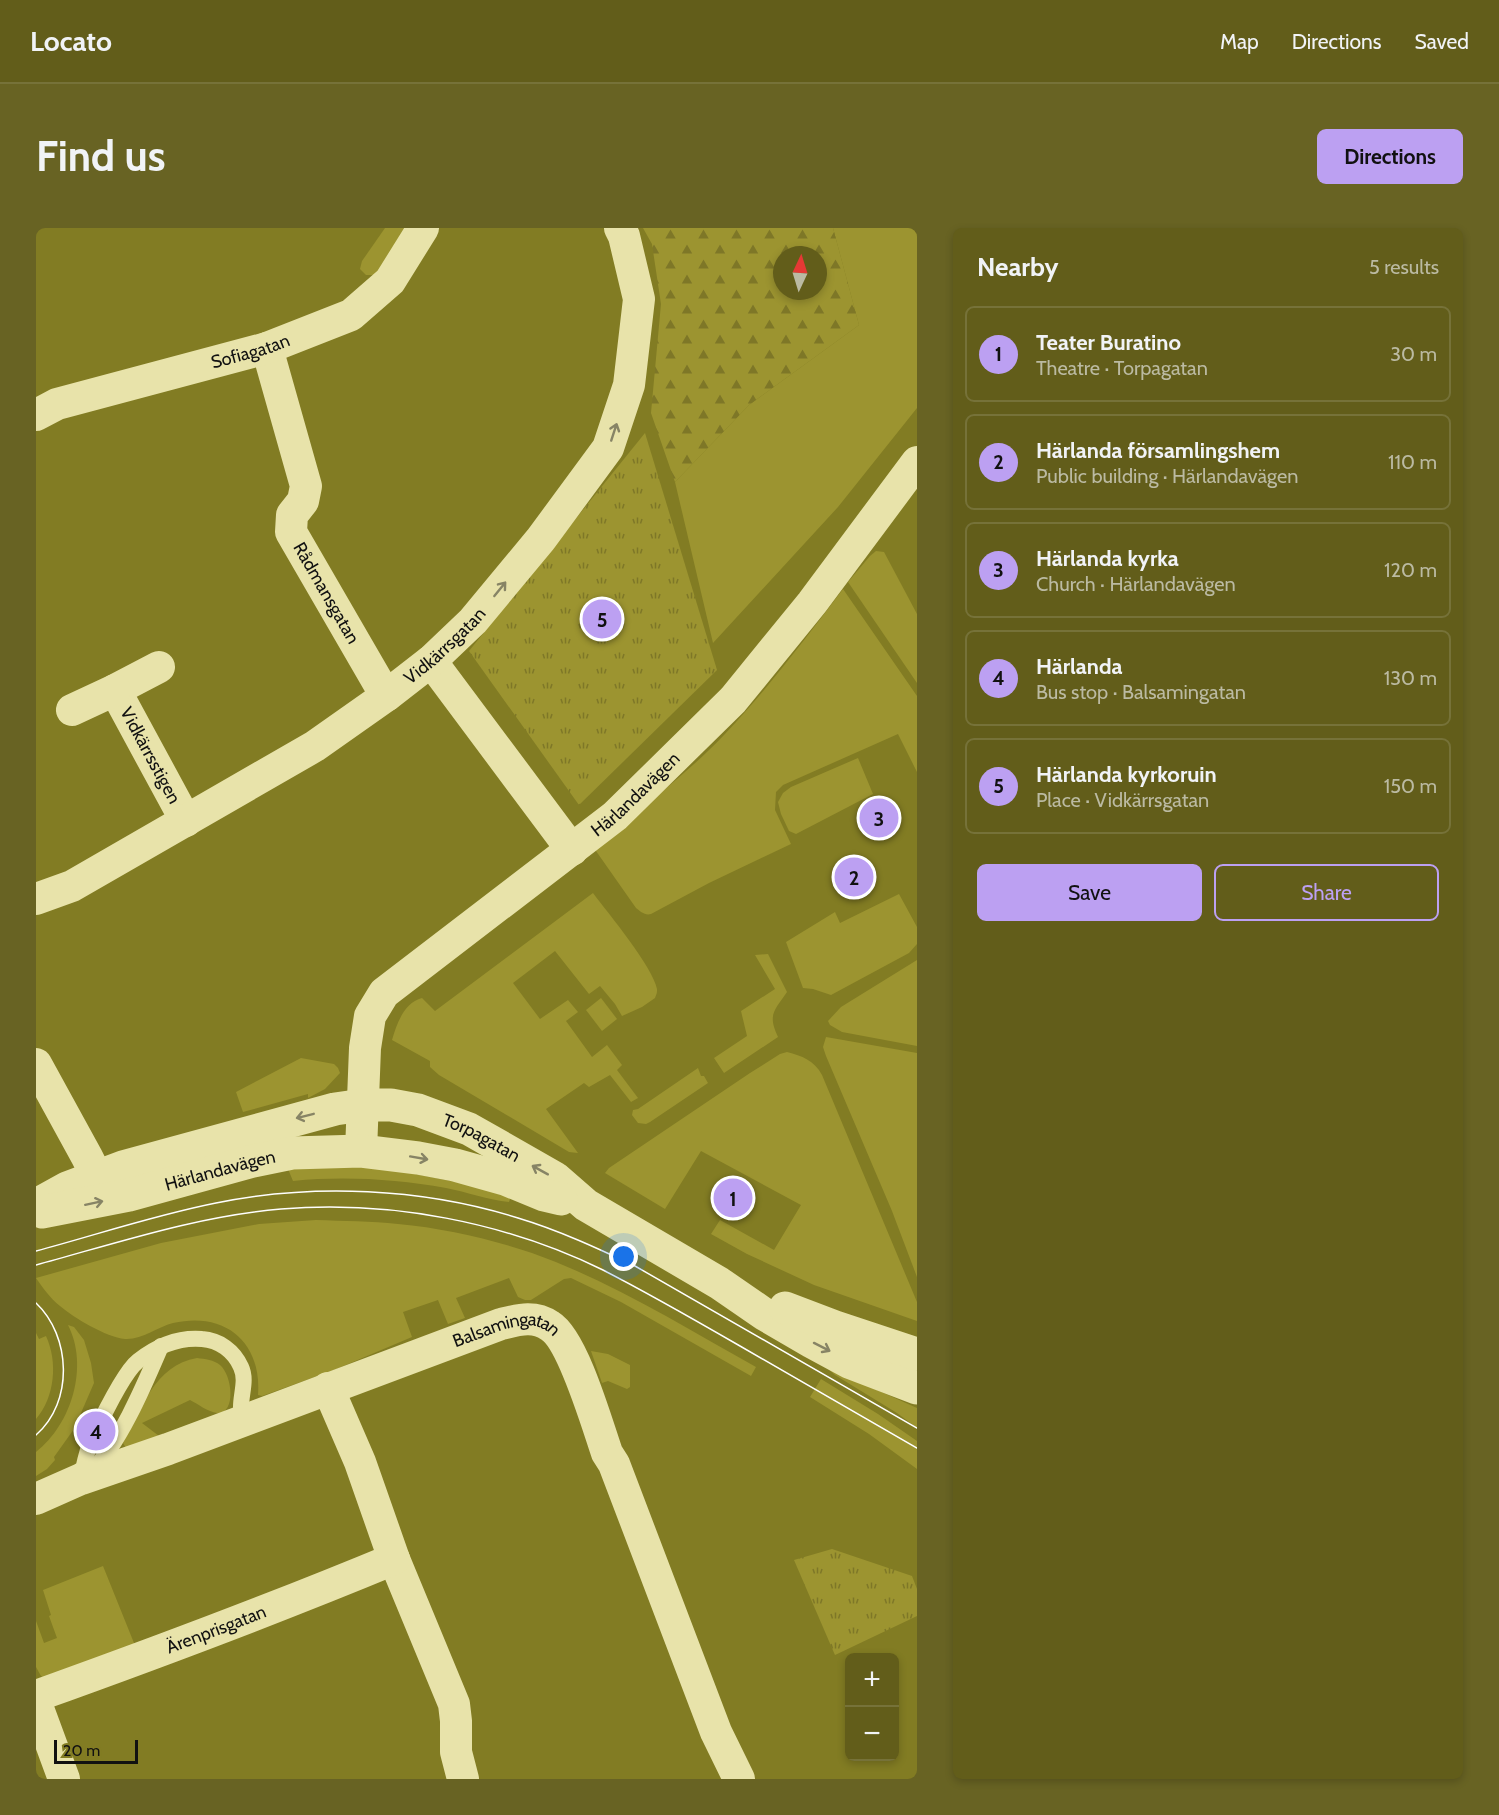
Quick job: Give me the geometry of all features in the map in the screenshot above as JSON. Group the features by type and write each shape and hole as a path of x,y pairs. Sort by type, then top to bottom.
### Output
{"street":[{"name":"Sofiagatan","path":"36,415 57,404 267,348 351,315 390,281 423,228"},
{"name":"Vidkärrsgatan","path":"36,899 72,886 315,746 431,661 473,621 541,539 608,448 629,385 639,299 620,228"},
{"name":"Rådmansgatan","path":"267,348 306,486 303,501 292,515 291,532 386,696"},
{"name":"Härlandavägen","path":"36,1213 129,1195 253,1161 292,1153 361,1151 367,1032 370,1016 384,993 615,816 733,700 818,595 917,462"},
{"path":"431,661 572,850"},
{"name":"Vidkärrsstigen","path":"72,710 159,667"},
{"name":"Vidkärrsstigen","path":"115,690 186,821"},
{"path":"36,1064 96,1175"},
{"name":"Härlandavägen","path":"36,1205 96,1175 277,1123 335,1109 363,1105"},
{"name":"Torpagatan","path":"363,1105 392,1105 418,1110 469,1129 555,1178 586,1205 719,1283 764,1314 812,1342 849,1362 917,1388"},
{"name":"Torpagatan","path":"361,1151 455,1165 505,1179 544,1196 586,1205"},
{"name":"Torpagatan","path":"719,1283 835,1327 917,1354"},
{"name":"Balsamingatan","path":"36,1499 81,1479 501,1324 521,1319 534,1319 550,1325 561,1334 570,1351 716,1732 739,1779"},
{"path":"328,1388 360,1462 394,1559 454,1704 456,1752 463,1779"},
{"name":"Ärenprisgatan","path":"36,1696 193,1637 226,1627 394,1559"},
{"path":"36,1703 64,1779"}],"lane":[{"path":"81,1479 91,1440 123,1381 137,1362 161,1346 177,1340 206,1339 226,1346 241,1366 244,1385 241,1408 243,1421"}],"green space":[{"path":"385,228 408,228 381,269 375,275 366,275 360,269 362,261"},
{"path":"643,228 833,228 859,325 749,405 675,482 651,413 661,304 652,244"},
{"path":"833,228 917,228 917,408 838,507 713,643 675,482 749,405 859,325"},
{"path":"645,433 717,670 579,805 469,651"},
{"path":"876,551 884,552 917,614 917,683 848,582"},
{"path":"843,589 917,696 917,772 898,734 783,785 776,792 775,810 791,844 651,914 641,912 596,851 596,846 678,778 724,735 771,682"},
{"path":"858,758 873,794 796,834 789,831 778,802 783,793 791,787"},
{"path":"593,893 629,940 654,979 657,989 655,998 622,1016 600,986 589,994 555,951 513,983 540,1019 568,1000 578,1012 566,1021 592,1057 607,1045 622,1065 617,1070 638,1098 631,1102 610,1075 589,1087 584,1083 546,1109 578,1153 569,1152 439,1075 430,1067 430,1061 392,1040 399,1021 410,1004 422,998 435,1011"},
{"path":"899,894 917,927 917,944 909,953 831,995 803,988 786,942 835,912 840,923"},
{"path":"768,954 787,992 773,1017 778,1037 724,1073 714,1058 747,1036 741,1011 775,989 755,955"},
{"path":"917,960 917,1046 842,1032 830,1025 828,1021 841,1007"},
{"path":"601,998 617,1019 602,1031 586,1010"},
{"path":"826,1037 917,1053 917,1277 892,1211 826,1056 823,1047"},
{"path":"787,1052 807,1059 822,1075 917,1302 917,1321 814,1285 747,1254 711,1234 720,1220 774,1250 801,1205 701,1151 665,1209 605,1173 609,1168 750,1073"},
{"path":"301,1058 334,1064 340,1073 325,1089 308,1098 308,1094 243,1112 236,1092"},
{"path":"698,1068 701,1076 704,1076 708,1083 650,1122 638,1123 632,1115 633,1110 638,1109"},
{"path":"338,1159 512,1193 509,1202 408,1182 350,1179 293,1181 288,1169"},
{"path":"316,1220 378,1222 432,1228 532,1253 619,1291 756,1367 751,1376 621,1302 571,1278 564,1279 531,1300 525,1300 518,1297 509,1278 456,1298 465,1318 448,1324 438,1300 403,1312 412,1337 334,1370 262,1396 258,1395 258,1376 247,1346 224,1327 192,1320 173,1323 131,1339 117,1338 66,1311 56,1303 36,1278 161,1243 259,1224"},
{"path":"68,1325 74,1327 84,1340 94,1383 74,1429 54,1457 55,1460 36,1476 36,1452 59,1426 67,1410 77,1376 74,1341"},
{"path":"36,1333 39,1339 46,1336 50,1346 53,1379 47,1400 36,1419"},
{"path":"591,1351 608,1354 630,1365 630,1387 627,1389 608,1381 602,1383"},
{"path":"197,1358 215,1362 224,1370 230,1386 230,1402 227,1408 217,1413 190,1400 142,1423 159,1436 126,1448 123,1443 151,1390 170,1369 182,1362"},
{"path":"826,1367 917,1408 917,1428 835,1375"},
{"path":"821,1379 917,1441 917,1469 869,1434 810,1397"},
{"path":"832,1549 912,1576 917,1589 917,1616 835,1655 794,1560"},
{"path":"103,1566 134,1643 134,1649 46,1679 41,1676 36,1667 36,1621 44,1643 57,1638 43,1590"}],"tram line":[{"path":"36,1251 171,1213 253,1197 329,1191 368,1192 444,1200 533,1223 635,1266 917,1428"},
{"path":"36,1265 157,1231 219,1218 281,1209 364,1208 446,1218 527,1239 603,1270 917,1448"},
{"path":"36,1303 48,1317 56,1333 63,1369 62,1387 57,1405 48,1421 36,1435"}],"place":[{"name":"Härlanda kyrkoruin","path":"602,619"},
{"name":"Härlanda kyrka","path":"879,818"},
{"name":"Härlanda församlingshem","path":"854,877"},
{"name":"Teater Buratino","path":"733,1198"},
{"name":"Härlanda","path":"96,1431"}]}
